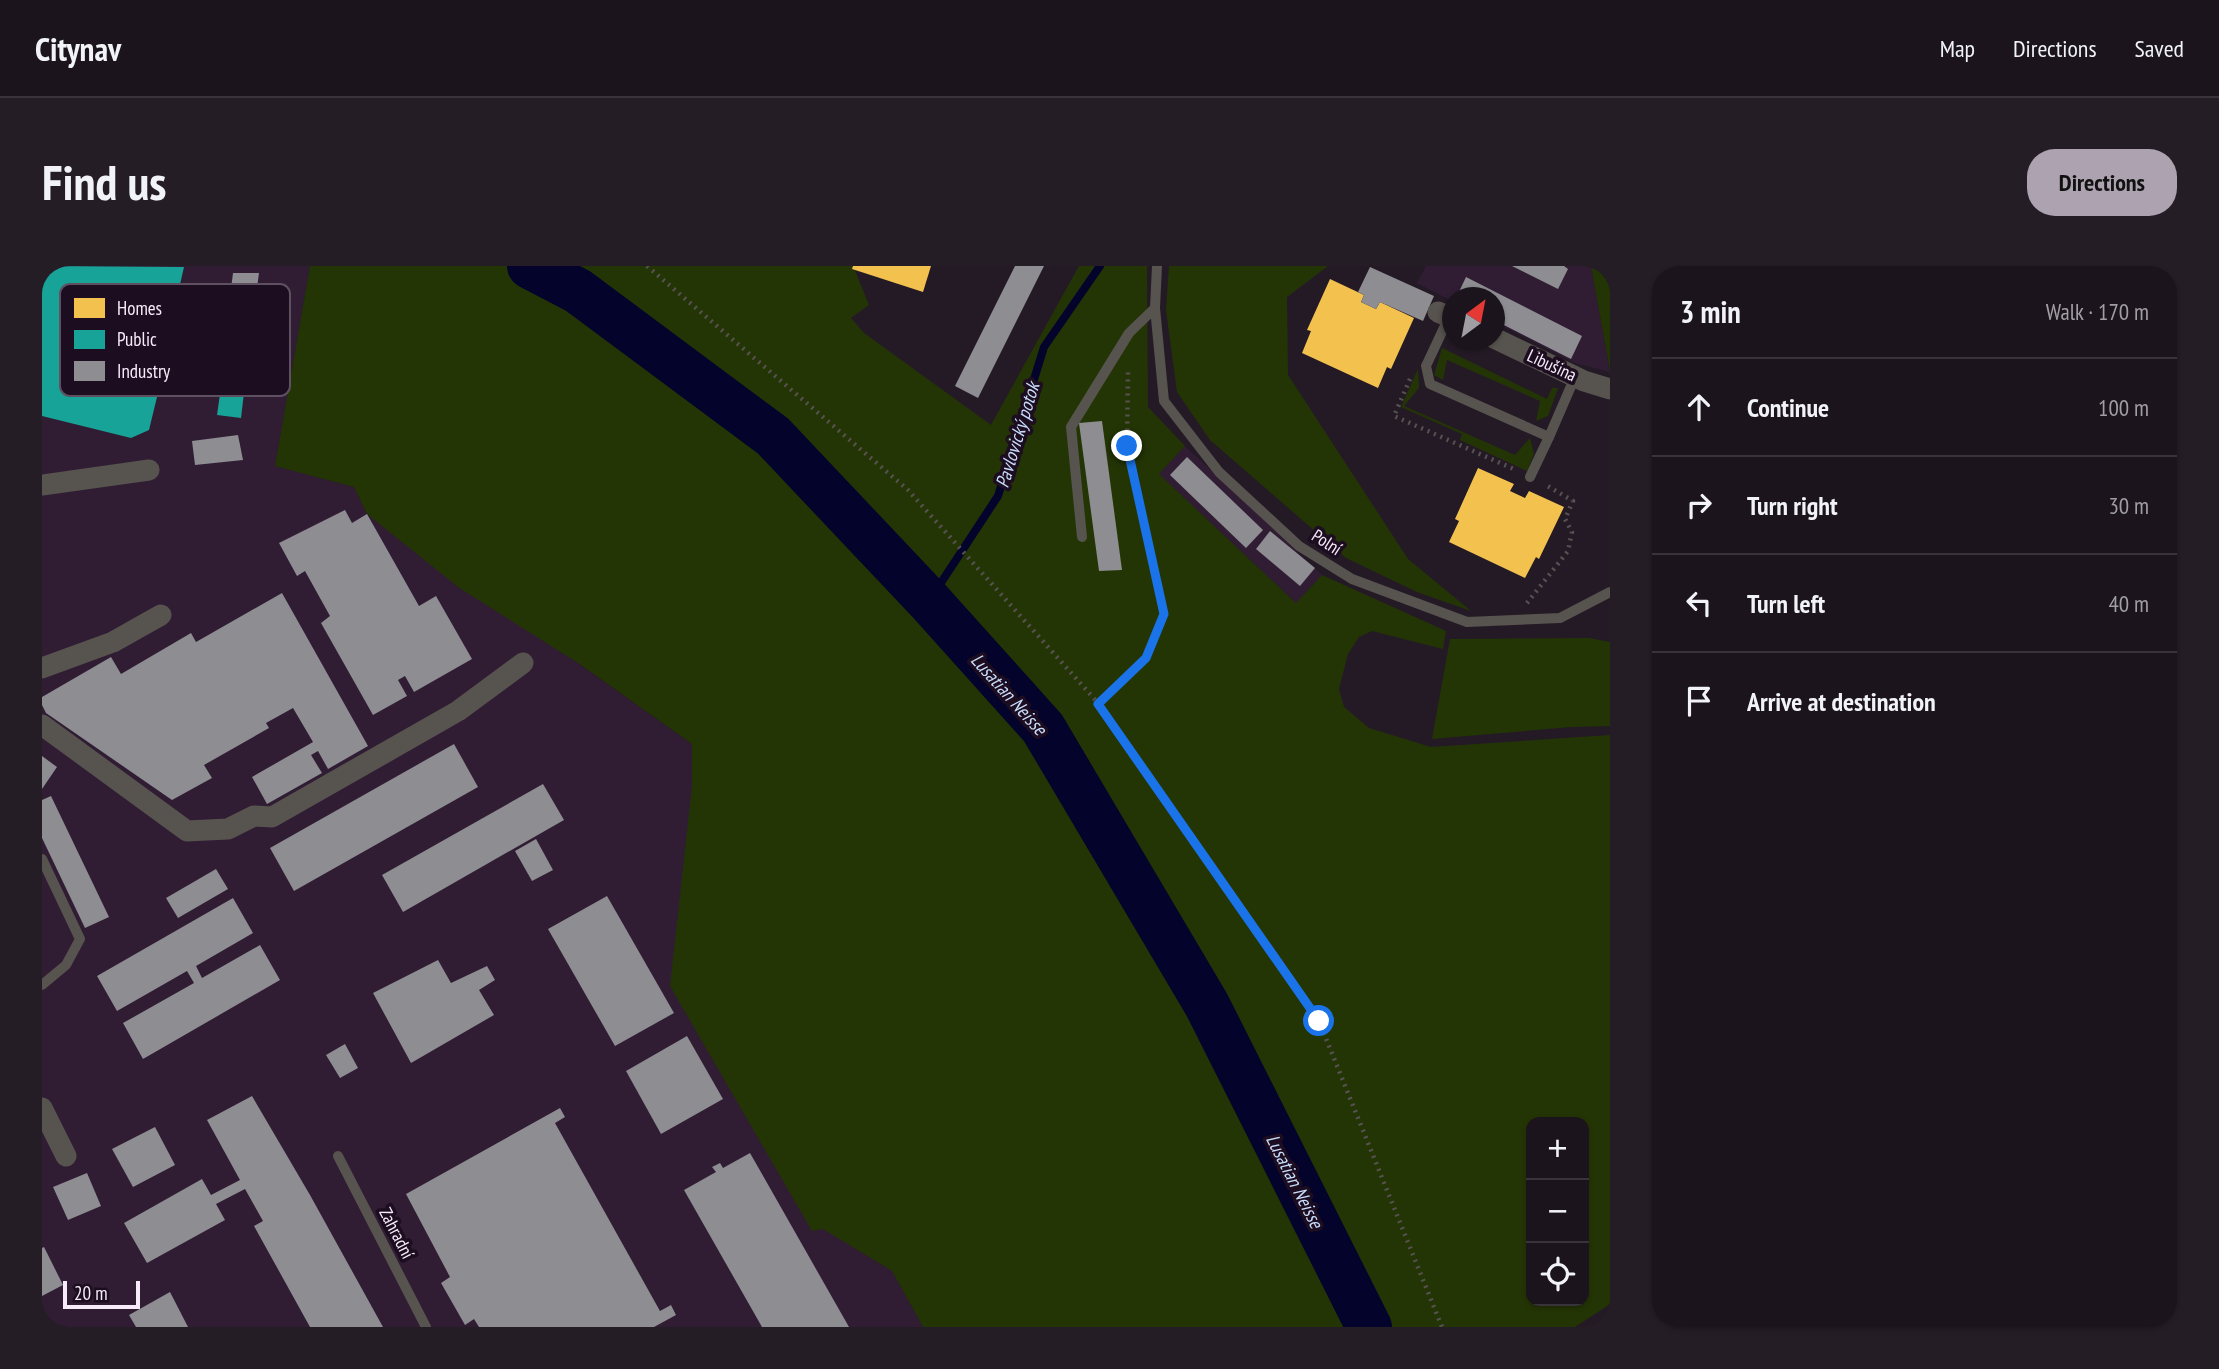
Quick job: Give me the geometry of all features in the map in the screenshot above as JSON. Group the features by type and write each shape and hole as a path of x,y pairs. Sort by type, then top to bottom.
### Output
{"street":[{"name":"Libušina","path":"1505,343 1575,377 1610,389"},
{"path":"42,485 149,470"},
{"path":"42,668 113,642 161,615"},
{"path":"42,725 187,831 228,829 254,816 272,817 458,711 523,663"},
{"path":"42,1108 66,1156"}],"lane":[{"name":"Polní","path":"1157,266 1155,308 1164,401 1219,472 1299,546 1352,579 1467,622 1560,618 1610,592"},
{"path":"1082,537 1071,427 1129,333 1155,308"},
{"path":"1442,328 1426,366 1430,384 1549,436"},
{"path":"1534,479 1549,436 1575,377"},
{"path":"42,859 80,939 66,965 42,985"},
{"name":"Zahradní","path":"338,1156 426,1327"}],"path":[{"path":"648,266 908,490 1098,704 1319,1021 1442,1327"},
{"path":"1098,704 1146,658 1164,614 1127,446 1129,333"},
{"path":"1514,620 1568,551 1572,531 1565,519 1573,500 1534,479"}],"shaded area":[{"path":"42,266 310,266 290,380 290,284 60,284 60,396 287,396 275,466 354,487 367,514 692,744 692,786 823,1228 892,1271 923,1327 42,1327"},
{"path":"1426,266 1591,266 1610,372 1575,363 1505,327 1505,287 1442,287 1442,296 1417,283"},
{"path":"1185,446 1322,575 1296,603 1159,474"}],"green space":[{"path":"310,266 853,266 869,305 851,318 864,333 991,425 1079,266 1147,266 1148,407 1185,446 1159,474 1296,603 1322,575 1446,631 1443,649 1372,631 1359,637 1348,654 1339,689 1344,707 1369,728 1431,747 1610,735 1610,1304 1575,1327 923,1327 892,1271 823,1229 812,1231 670,986 692,786 692,744 578,663 458,587 367,514 354,487 275,466 287,396 290,396 290,380"},
{"path":"1169,266 1328,266 1287,297 1288,375 1408,559 1471,611 1417,592 1346,558 1210,440 1177,392 1166,310"},
{"path":"1591,266 1610,266 1610,371"},
{"path":"1442,348 1547,399 1552,388 1558,388 1548,416 1536,421 1540,401 1447,360 1443,380 1434,375"},
{"path":"1418,369 1419,388 1404,406 1515,455 1530,438 1534,454 1527,471 1460,440 1462,434 1401,407"},
{"path":"1589,638 1610,642 1610,726 1432,739 1450,639"}],"building: Homes":[{"path":"853,266 931,266 923,292 852,269"},
{"path":"1330,279 1364,295 1361,302 1376,309 1380,302 1414,318 1391,369 1387,367 1378,388 1302,353 1311,331 1307,330"},
{"path":"1478,468 1514,484 1510,491 1525,498 1529,491 1564,507 1539,559 1536,557 1525,578 1449,542 1459,521 1455,519"}],"building: Public":[{"path":"42,266 184,267 180,284 60,284 60,396 157,396 149,430 131,438 42,416"},
{"path":"220,396 244,396 241,418 217,415"}],"building: Industry":[{"path":"1015,266 1044,266 978,398 955,386"},
{"path":"1512,266 1564,266 1568,269 1558,289"},
{"path":"1370,267 1434,296 1423,321 1380,302 1376,309 1361,302 1364,295 1358,292"},
{"path":"233,273 259,273 258,284 232,284"},
{"path":"1466,277 1486,287 1461,287"},
{"path":"1505,297 1582,336 1571,359 1505,326"},
{"path":"1102,421 1122,570 1099,571 1079,423"},
{"path":"238,435 243,460 195,465 192,441"},
{"path":"1187,457 1263,530 1246,548 1170,475"},
{"path":"345,510 352,523 367,514 419,606 436,596 472,659 414,692 405,676 398,680 407,696 373,715 321,623 330,616 305,571 297,576 279,543"},
{"path":"1270,531 1315,568 1300,586 1256,549"},
{"path":"282,593 368,746 328,769 318,751 311,755 322,773 267,804 252,777 313,742 293,708 266,723 269,728 204,765 212,778 172,800 46,713 42,705 42,697 111,657 121,674 191,633 196,642"},
{"path":"454,744 478,787 294,891 270,848"},
{"path":"42,756 57,767 42,789"},
{"path":"543,784 564,820 403,912 382,875"},
{"path":"51,796 109,917 85,928 42,838 42,800"},
{"path":"536,839 553,870 532,881 515,851"},
{"path":"216,869 228,889 178,918 166,898"},
{"path":"607,896 674,1013 615,1046 548,929"},
{"path":"233,898 253,933 196,966 202,978 260,945 280,980 143,1059 123,1023 194,983 187,971 117,1011 97,976"},
{"path":"438,960 451,983 487,966 495,980 479,990 494,1015 411,1063 373,993"},
{"path":"687,1036 723,1099 661,1134 626,1071"},
{"path":"345,1044 358,1068 340,1078 326,1055"},
{"path":"252,1096 383,1327 310,1327 254,1226 263,1221 245,1189 216,1204 225,1220 147,1263 124,1223 202,1179 211,1195 240,1180 207,1120"},
{"path":"560,1108 565,1117 555,1123 660,1311 671,1305 676,1315 654,1327 479,1327 474,1319 465,1325 441,1283 450,1277 406,1194"},
{"path":"155,1127 175,1165 133,1187 112,1149"},
{"path":"750,1153 849,1327 762,1327 684,1190 716,1172 712,1167 720,1163 723,1168"},
{"path":"87,1173 101,1206 68,1220 53,1187"},
{"path":"44,1247 63,1285 42,1296 42,1248"},
{"path":"170,1292 188,1327 136,1327 129,1315"}],"waterway":[{"name":"Lusatian Neisse","path":"530,266 578,291 773,436 929,601 1043,728 1207,1005 1369,1327"},
{"name":"Pavlovický potok","path":"929,601 998,496 1044,347 1100,266"}],"route":[{"path":"1127,446 1164,614 1146,658 1098,704 1319,1021"}]}
